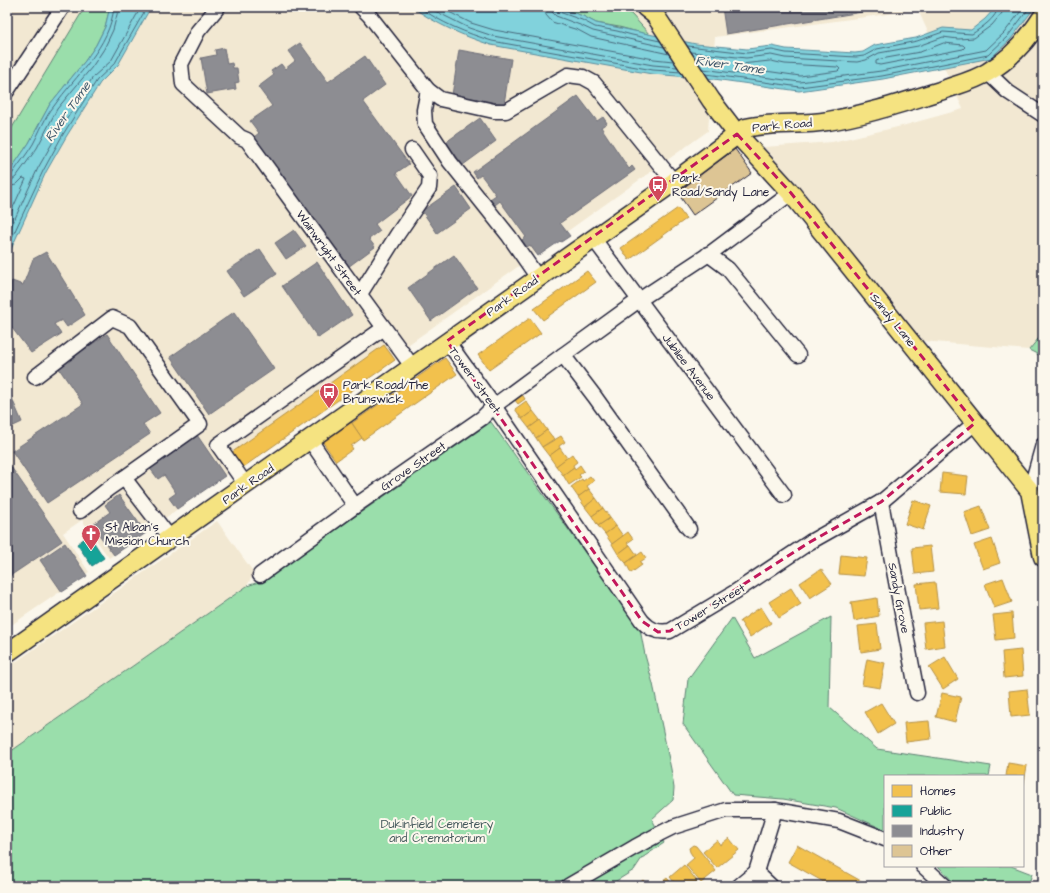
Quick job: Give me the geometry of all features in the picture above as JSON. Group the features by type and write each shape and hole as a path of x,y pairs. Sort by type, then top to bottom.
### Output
{"main road":[{"name":"Sandy Lane","path":"650,11 711,100 737,134 791,193 1030,491 1043,557"},
{"name":"Park Road","path":"8,650 310,440 447,341 674,182 746,128 757,125 779,123 828,121 917,98 967,82 988,73 1000,64 1024,42 1043,16"}],"street":[{"path":"7,91 62,8 61,7"},
{"name":"Wainwright Street","path":"218,7 198,31 181,64 183,84 240,137 247,140 412,366"},
{"path":"361,7 428,90 440,99 494,111 506,111 568,75 583,77 594,83 674,182"},
{"path":"988,73 1008,92 1043,115"},
{"path":"428,90 424,110 426,124 450,162 509,236 538,278"},
{"path":"360,294 429,188 430,176 412,150"},
{"name":"Grove Street","path":"260,575 355,506 482,418 494,406 563,355 639,300 708,254 791,193"},
{"name":"Jubilee Avenue","path":"593,238 784,495"},
{"path":"708,254 728,269 798,355"},
{"path":"35,377 112,318 130,326 200,424 108,489 80,511"},
{"path":"246,485 218,445 384,328"},
{"name":"Tower Street","path":"447,341 494,406 642,621 651,629 658,632 670,631 735,592 810,542 881,502 975,424"},
{"path":"563,355 595,397 689,529"},
{"path":"310,440 355,506"},
{"path":"1030,491 1043,445"},
{"path":"124,478 170,538"},
{"name":"Sandy Grove","path":"881,502 917,693"},
{"path":"568,886 634,847 673,827 726,810 775,810 839,821 884,839"},
{"path":"739,886 756,872 775,810"},
{"path":"924,867 945,886"},
{"path":"756,872 771,886"}],"highlighted area":[{"path":"737,134 791,193 975,423 881,502 810,542 670,631 658,632 642,621 447,341"}],"shaded area":[{"path":"7,7 1043,7 1043,333 1029,350 922,341 764,147 832,142 902,126 963,109 918,10 715,37 708,131 109,558 82,520 63,533 89,572 7,628"},
{"path":"217,521 254,573 247,586 7,754 7,668"}],"green space":[{"path":"85,7 110,7 105,27 96,45 85,61 50,104 29,143 7,175 7,136"},
{"path":"556,7 623,7 650,35 596,23 583,16"},
{"path":"1043,333 1043,357 1029,350"},
{"name":"Dukinfield Cemetery and Crematorium","path":"491,422 640,629 653,684 674,788 673,800 652,819 664,843 642,858 634,870 608,886 7,886 7,754 247,586 262,581"},
{"path":"831,617 829,707 877,749 991,766 989,775 884,775 884,830 836,808 783,799 733,795 683,724 688,679 732,618 755,658"},
{"path":"939,867 1014,867 1032,874 1028,886 957,886"}],"water":[{"name":"River Tame","path":"110,7 151,7 118,65 100,83 66,137 46,172 7,258 7,175 29,143 50,104 96,45 105,27"},
{"name":"River Tame","path":"412,7 556,7 583,16 596,23 696,44 747,49 772,46 786,49 855,53 863,52 875,45 916,38 943,28 971,30 985,19 996,7 1035,7 1011,39 991,58 883,79 799,91 714,79 652,74 491,45 450,29"}],"building: Homes":[{"path":"678,208 686,219 629,260 621,248"},
{"path":"587,271 596,282 543,320 534,309"},
{"path":"530,318 541,333 489,370 478,355"},
{"path":"384,345 395,360 242,468 231,453"},
{"path":"445,358 457,374 363,440 352,423"},
{"path":"521,393 525,399 518,404 514,399"},
{"path":"526,401 533,411 522,419 515,409"},
{"path":"533,411 540,420 529,428 522,419"},
{"path":"540,420 547,430 536,438 529,428"},
{"path":"351,422 362,438 351,446 353,449 336,461 322,441"},
{"path":"547,430 554,439 542,447 536,438"},
{"path":"561,436 565,442 559,446 560,448 549,456 542,447"},
{"path":"560,448 567,458 556,466 549,456"},
{"path":"572,454 577,462 573,465 574,467 563,475 556,466"},
{"path":"580,465 584,471 579,475 581,477 569,485 563,475 574,467 575,469"},
{"path":"942,473 968,476 966,494 940,492"},
{"path":"590,476 594,481 587,486 589,489 578,497 571,487 582,479 583,481"},
{"path":"589,489 596,498 585,507 578,497"},
{"path":"596,498 603,508 592,516 585,507"},
{"path":"913,500 931,506 923,530 905,524"},
{"path":"981,506 990,530 972,536 964,512"},
{"path":"603,508 610,518 598,526 592,516"},
{"path":"610,518 616,526 605,534 598,526"},
{"path":"616,526 623,536 612,544 605,534"},
{"path":"628,532 633,539 627,543 630,545 618,554 612,544"},
{"path":"992,539 1000,563 983,569 974,545"},
{"path":"630,545 637,555 626,563 618,554"},
{"path":"930,546 933,572 915,574 912,548"},
{"path":"642,552 646,558 640,562 642,565 631,573 626,563"},
{"path":"841,555 867,558 864,576 839,574"},
{"path":"821,569 832,584 810,598 800,583"},
{"path":"1003,578 1012,602 994,608 985,584"},
{"path":"935,582 938,608 919,610 916,584"},
{"path":"791,588 801,604 779,618 769,602"},
{"path":"877,598 879,616 854,621 851,602"},
{"path":"761,607 771,623 750,637 740,621"},
{"path":"1012,613 1014,638 996,640 993,615"},
{"path":"942,621 945,646 926,649 923,623"},
{"path":"877,624 880,649 861,652 858,626"},
{"path":"1021,650 1023,676 1004,678 1002,652"},
{"path":"945,657 958,679 943,689 929,667"},
{"path":"867,659 885,663 880,688 862,685"},
{"path":"1027,689 1030,715 1011,717 1009,691"},
{"path":"942,693 961,697 955,722 936,717"},
{"path":"881,703 894,724 878,734 865,712"},
{"path":"929,721 931,739 906,742 904,723"},
{"path":"1008,763 1027,766 1024,782 1024,775 1006,775"},
{"path":"729,838 739,850 717,868 703,852 717,840 720,845"},
{"path":"693,845 696,846 716,871 701,883 686,865 694,858 689,848"},
{"path":"797,845 870,886 831,886 788,862"},
{"path":"684,865 697,881 692,886 677,886 670,877"},
{"path":"667,878 674,886 657,886"},
{"path":"643,880 648,886 636,886"}],"building: Public":[{"name":"St Alban's Mission Church","path":"89,535 104,558 92,566 77,544"}],"building: Industry":[{"path":"722,7 893,7 726,34"},
{"path":"300,43 328,82 365,56 385,85 363,101 409,164 396,173 412,196 375,224 380,231 369,239 375,247 348,267 254,137 259,133 250,121 272,106 258,87 274,75 271,71 281,64 285,69 295,61 288,51"},
{"path":"224,48 227,64 232,63 233,68 237,68 239,82 235,83 236,89 207,94 201,58 216,55 215,50"},
{"path":"459,50 511,59 504,104 452,95"},
{"path":"578,96 597,121 603,117 607,123 601,127 629,169 632,166 635,170 560,223 570,236 538,256 530,245 527,247 522,240 526,237 500,201 495,205 490,199 496,195 481,175 477,178 473,172"},
{"path":"480,118 496,141 463,165 446,142"},
{"path":"456,187 471,209 437,233 422,211"},
{"path":"294,230 306,246 286,259 275,243"},
{"path":"260,249 277,274 244,296 227,271"},
{"path":"46,252 85,315 67,327 62,320 54,324 61,334 31,353 9,324 10,321 7,320 7,294 12,281 23,285 33,259"},
{"path":"454,255 477,288 431,321 408,288"},
{"path":"317,262 352,315 318,338 282,286"},
{"path":"234,312 274,369 209,414 170,357"},
{"path":"107,334 160,413 143,424 150,434 47,503 12,451 83,404 58,367"},
{"path":"7,387 22,422 7,429"},
{"path":"197,435 225,476 177,509 169,498 176,493 164,475 158,479 149,467"},
{"path":"7,461 62,541 7,578"},
{"path":"119,495 146,533 114,555 92,525 110,512 105,505"},
{"path":"65,543 87,576 62,592 40,560"}],"building: Other":[{"path":"735,149 752,173 693,215 677,192"}],"place":[{"name":"Park Road/Sandy Lane","path":"658,202"},
{"name":"Park Road/The Brunswick","path":"329,409"},
{"name":"St Alban's Mission Church","path":"91,551"}]}
